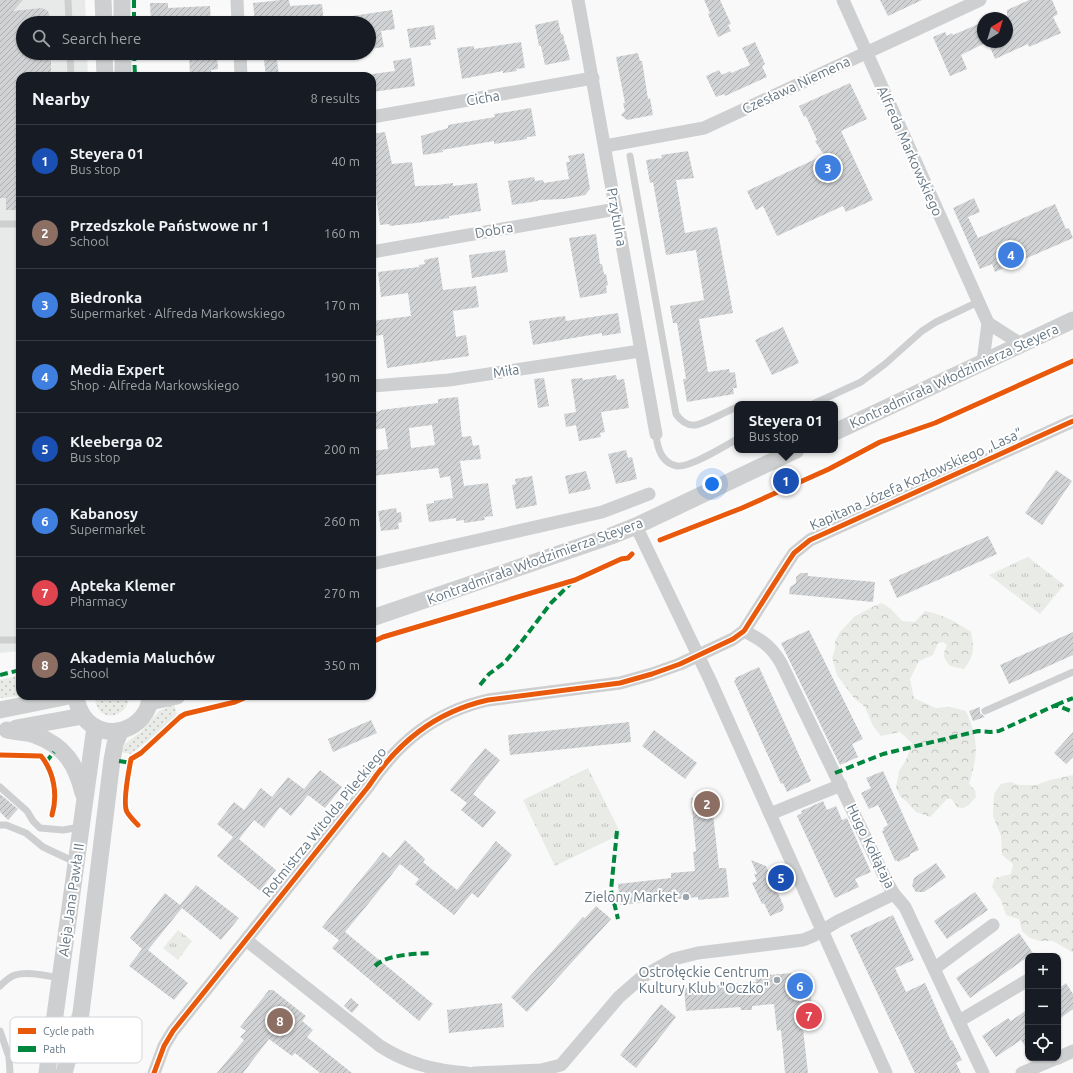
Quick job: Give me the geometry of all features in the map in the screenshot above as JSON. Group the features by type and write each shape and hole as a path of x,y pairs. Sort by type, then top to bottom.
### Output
{"street":[{"path":"103,0 104,16"},
{"path":"122,0 122,16"},
{"path":"237,0 238,16"},
{"name":"Przytulna","path":"578,0 656,434"},
{"name":"Alfreda Markowskiego","path":"843,0 988,323"},
{"name":"Czesława Niemena","path":"605,146 704,128 980,0"},
{"path":"104,60 105,72"},
{"path":"123,60 123,72"},
{"path":"240,60 241,72"},
{"name":"Cicha","path":"376,116 593,78"},
{"name":"Dobra","path":"376,251 616,209"},
{"name":"Kontradmirała Włodzimierza Steyera","path":"838,431 1073,320"},
{"path":"983,362 988,323 1021,344"},
{"name":"Miła","path":"376,386 449,380 640,351"},
{"name":"Kapitana Józefa Kozłowskiego „Lasa”","path":"698,656 733,639 744,631 791,558 810,540 1073,421"},
{"name":"Kontradmirała Włodzimierza Steyera","path":"376,617 611,536 636,526 790,453"},
{"name":"Kontradmirała Włodzimierza Steyera","path":"376,563 602,512 649,494"},
{"path":"636,526 698,656 886,1073"},
{"name":"Hugo Kołłątaja","path":"744,631 766,643 776,655 841,784 887,882 894,894 905,906 983,1073"},
{"name":"Rotmistrza Witolda Pileckiego","path":"154,1073 164,1046 173,1031 368,786 379,770 406,742 427,724 472,704 501,698 620,683 659,672 698,656"},
{"path":"0,710 49,700"},
{"path":"77,700 78,706 89,722 107,732 120,732 140,722 146,712 150,700"},
{"path":"4,731 89,722"},
{"name":"Aleja Jana Pawła II","path":"55,1017 81,827 89,722"},
{"path":"4,731 35,735 59,747 67,754 79,775 84,800"},
{"name":"Aleja Jana Pawła II","path":"80,1017 112,760 115,744 120,732"},
{"path":"770,814 841,784"},
{"path":"474,1073 562,1069 619,997 642,977 662,965 674,959 698,953 803,940 894,894"},
{"path":"935,968 993,925"},
{"path":"246,940 392,1054 408,1062 422,1066 467,1073"},
{"path":"959,1021 1025,982"},
{"path":"1061,1057 1073,1051"},
{"path":"1022,1073 1051,1061"},
{"name":"Aleja Jana Pawła II","path":"47,1073 48,1063"},
{"name":"Aleja Jana Pawła II","path":"64,1073 67,1063"}],"lane":[{"path":"68,0 69,16"},
{"path":"70,60 71,72"},
{"path":"630,156 676,414 680,420 685,423 696,425 734,409"},
{"path":"0,224 16,224"},
{"path":"820,401 861,382 885,364 922,331 936,322 978,302"},
{"path":"656,434 657,448 666,460 676,466 689,464 734,442"},
{"path":"0,640 16,640"},
{"path":"985,711 1073,672"},
{"path":"0,787 27,811 33,821 40,828 62,830 81,827"},
{"path":"0,824 26,833 43,847 76,862"},
{"path":"0,986 8,979 16,975 35,974 60,979"},
{"path":"0,1031 9,1057 10,1073"}],"shaded area":[{"path":"0,0 85,0 86,16 16,16 16,60 87,60 88,72 16,72 16,651 0,653"}],"green space":[{"path":"1028,557 1064,585 1040,614 989,575"},
{"path":"882,603 891,609 902,621 915,622 925,611 938,614 949,619 971,632 973,652 964,669 950,666 944,656 947,645 943,642 938,643 933,655 919,661 910,679 914,698 936,708 951,707 966,711 973,730 976,747 969,784 975,790 976,797 969,805 963,808 957,807 952,799 947,799 930,817 916,812 900,796 896,788 899,771 906,760 912,743 900,732 881,736 873,726 865,707 854,698 837,675 832,658 835,649 835,641 840,632 854,617"},
{"path":"16,676 16,696 0,698 0,680"},
{"path":"128,700 125,708 121,712 110,716 100,711 95,701"},
{"path":"174,704 177,714 174,720 131,754 121,752 125,744 142,731 159,711"},
{"path":"588,768 621,834 555,866 523,800"},
{"path":"1073,775 1072,952 1053,941 1040,941 1030,938 1022,931 1019,919 1006,915 1001,900 992,887 995,878 1011,874 1013,864 1002,855 1001,836 993,816 994,794 1001,784 1010,782 1019,785 1036,785"},
{"path":"178,930 192,941 178,960 163,948"}],"building":[{"path":"0,0 23,0 13,11 42,8 48,11 50,16 16,16 16,60 51,60 51,72 16,72 16,210 6,210 6,198 0,198"},
{"path":"289,0 290,6 322,4 323,16 254,16 253,3"},
{"path":"704,0 720,0 731,24 728,25 731,31 718,37 708,14 710,13"},
{"path":"880,0 922,0 888,16"},
{"path":"1029,0 1052,0 1058,14 1053,17 1061,33 1029,47 1028,44 995,59 990,48 1013,48 1013,12 1007,12 1007,10"},
{"path":"150,3 168,3 168,8 210,6 211,16 151,16"},
{"path":"392,10 395,29 381,31 384,47 376,48 376,16 353,16"},
{"path":"558,20 570,60 545,65 541,46 539,46 535,25"},
{"path":"434,25 436,39 430,40 431,45 410,48 407,29"},
{"path":"977,25 977,47 961,55 967,69 950,76 933,37 945,32 947,36 952,33 953,35"},
{"path":"521,42 525,68 516,69 517,71 503,73 503,71 462,79 457,48 474,46 474,49"},
{"path":"755,42 765,64 762,66 767,77 725,96 724,94 716,97 706,76 719,70 722,75 730,71 731,73 750,65 742,48"},
{"path":"638,53 640,61 642,61 648,99 650,98 653,115 627,120 621,115 625,111 623,103 625,103 616,57"},
{"path":"411,58 415,86 376,91 376,73 395,71 393,61"},
{"path":"189,60 217,60 218,69 211,70 211,72 190,72"},
{"path":"264,60 277,60 278,72 265,72"},
{"path":"850,83 867,119 841,131 873,200 846,212 843,206 777,236 763,206 756,210 747,191 824,155 815,141 817,140 806,116 804,117 799,106"},
{"path":"531,108 536,136 527,137 527,139 494,144 494,141 442,150 443,152 423,155 421,136 448,128 448,125 495,117 494,114"},
{"path":"385,132 392,164 412,162 415,186 453,183 453,186 477,183 481,211 416,223 390,226 389,224 380,225 376,195 376,133"},
{"path":"688,151 694,178 676,180 685,233 717,227 733,313 699,319 708,372 729,369 730,373 735,372 737,388 733,388 734,394 687,402 683,379 686,379 677,323 673,323 670,306 704,300 696,250 666,255 653,182 650,183 646,160 662,158 661,155"},
{"path":"584,153 590,189 585,195 564,199 538,200 512,205 508,181 534,177 535,181 543,180 544,183 569,179 566,162 570,162 568,156"},
{"path":"974,198 980,212 968,217 978,238 1055,204 1066,229 1069,228 1073,238 995,272 992,264 980,269 953,208"},
{"path":"596,234 600,264 602,264 604,274 606,274 608,285 606,286 607,293 580,298 569,238"},
{"path":"505,250 508,272 472,278 469,255"},
{"path":"438,257 443,290 476,286 479,307 453,311 456,337 466,335 469,356 387,368 383,335 376,336 376,320 411,316 408,293 381,297 378,272 419,267 419,265 425,264 424,260"},
{"path":"618,313 621,333 602,336 602,333 533,345 529,321 565,316 566,321"},
{"path":"783,327 799,363 772,375 755,340"},
{"path":"616,375 617,380 624,379 629,408 601,412 605,432 600,433 601,437 579,441 576,425 566,427 564,414 576,412 571,379 582,378 583,380"},
{"path":"544,378 549,406 538,408 534,379"},
{"path":"458,397 462,437 471,436 473,446 479,445 481,459 460,461 464,486 488,483 493,516 484,517 485,520 464,523 464,520 456,521 456,518 429,522 426,504 453,498 450,476 440,478 438,468 376,476 376,450 388,449 385,428 376,430 376,412 438,403 438,399","holes":["432,425 435,445 411,448 409,428"]},
{"path":"626,450 628,458 632,457 637,479 616,484 608,454"},
{"path":"1056,470 1072,481 1042,525 1025,513"},
{"path":"586,471 591,489 569,494 565,476"},
{"path":"532,476 537,505 516,509 512,485 516,484 515,479"},
{"path":"396,508 397,513 401,512 402,522 398,523 399,529 381,531 378,511"},
{"path":"988,536 997,554 897,598 889,580"},
{"path":"801,573 808,573 808,576 875,582 873,602 789,594 790,587 796,583 796,577"},
{"path":"809,630 863,739 852,744 858,757 840,765 781,643"},
{"path":"1073,632 1073,655 1009,684 1000,665"},
{"path":"759,667 811,781 787,792 783,783 781,784 734,681 736,680 735,678"},
{"path":"980,707 980,713 985,717 973,721 969,711"},
{"path":"371,720 377,733 333,752 328,739"},
{"path":"629,722 631,742 510,755 508,735"},
{"path":"654,730 697,763 685,779 642,746"},
{"path":"1073,732 1073,757 1066,764 1054,753"},
{"path":"485,748 500,760 473,794 496,812 483,828 461,810 467,803 450,790"},
{"path":"320,770 342,787 325,808 308,795 291,816 280,807 264,828 254,820 239,839 276,870 260,891 217,856 233,837 217,824 234,802 244,810 261,788 272,797 288,777 304,789"},
{"path":"883,771 919,850 898,862 897,860 895,861 882,831 884,830 883,828 888,825 878,805 869,809 861,793 871,788 866,778"},
{"path":"0,794 18,809 8,820 0,812"},
{"path":"711,796 719,868 726,868 729,897 698,900 698,897 620,905 618,884 671,878 671,873 695,871 693,852 696,851 691,798"},
{"path":"823,801 827,810 836,806 842,820 847,818 871,872 855,879 859,887 835,898 797,816 802,813 801,811"},
{"path":"405,840 425,859 423,862 457,890 496,841 512,855 478,898 472,893 454,915 415,884 419,879 400,864 345,932 433,1004 419,1021 332,948 339,940 322,927 383,852 390,858"},
{"path":"751,860 766,866 784,907 782,911 770,916 764,903 762,904 752,883 757,881 754,874 757,874"},
{"path":"936,863 946,877 924,892 916,892 912,886 914,878"},
{"path":"196,885 239,918 221,940 182,908 148,950 188,983 174,1000 129,966 142,949 130,938 165,893 180,905"},
{"path":"975,892 988,910 947,939 934,921"},
{"path":"596,906 611,919 527,1012 511,997 583,917 585,918"},
{"path":"893,915 914,960 895,968 906,992 925,983 951,1041 952,1040 962,1060 956,1063 961,1073 915,1073 850,935"},
{"path":"1019,933 1033,953 1025,953 1025,959 970,998 956,978"},
{"path":"793,973 810,988 814,1028 803,1029 808,1073 785,1073 781,1030 777,1031 774,1004 752,1006 752,1010 741,1010 740,1007 686,1011 684,988 756,982 755,976"},
{"path":"1066,983 1073,994 1073,1009 1061,1018 1061,989 1061,987"},
{"path":"269,990 273,990 306,1016 302,1021 313,1030 307,1037 352,1073 320,1073 295,1053 292,1056 269,1039 243,1073 217,1073 244,1040 240,1037 246,1031 240,1027"},
{"path":"351,998 359,1005 352,1013 344,1006"},
{"path":"502,1003 504,1027 449,1033 447,1010"},
{"path":"661,1004 676,1017 636,1068 620,1055"},
{"path":"1025,1011 1025,1046 1021,1040 996,1057 982,1036 1008,1018 1011,1021"}],"marked path":[{"path":"134,0 134,16"},
{"path":"134,60 135,72"},
{"path":"480,685 489,674 505,662 551,603 570,584"},
{"path":"0,675 16,671"},
{"path":"1056,705 1073,698"},
{"path":"835,773 883,754 978,731 999,731 1056,705 1073,712"},
{"path":"46,762 54,752"},
{"path":"119,761 131,763"},
{"path":"617,831 611,890 618,919"},
{"path":"375,966 380,962 394,957 410,954 432,953"}],"cycle path":[{"path":"660,540 742,508 829,469 880,442 935,423 1073,361"},
{"path":"154,1073 164,1046 173,1031 392,756 419,731 451,712 469,705 488,700 620,683 680,664 733,639 744,631 794,553 810,540 1073,421"},
{"path":"376,640 575,580 621,559 628,558 632,554"},
{"path":"138,825 128,814 125,801 131,759 141,753 185,714 240,700"},
{"path":"0,755 41,756 49,769 54,784 55,800 52,815"}],"place":[{"name":"Biedronka","path":"828,168"},
{"name":"Media Expert","path":"1011,255"},
{"name":"Steyera 01","path":"786,481"},
{"name":"Przedszkole Państwowe nr 1","path":"707,804"},
{"name":"Kleeberga 02","path":"781,878"},
{"name":"Zielony Market","path":"686,897"},
{"name":"Ostrołęckie Centrum Kultury Klub \"Oczko\"","path":"777,980"},
{"name":"Kabanosy","path":"800,986"},
{"name":"Apteka Klemer","path":"809,1016"},
{"name":"Akademia Maluchów","path":"280,1021"}]}
